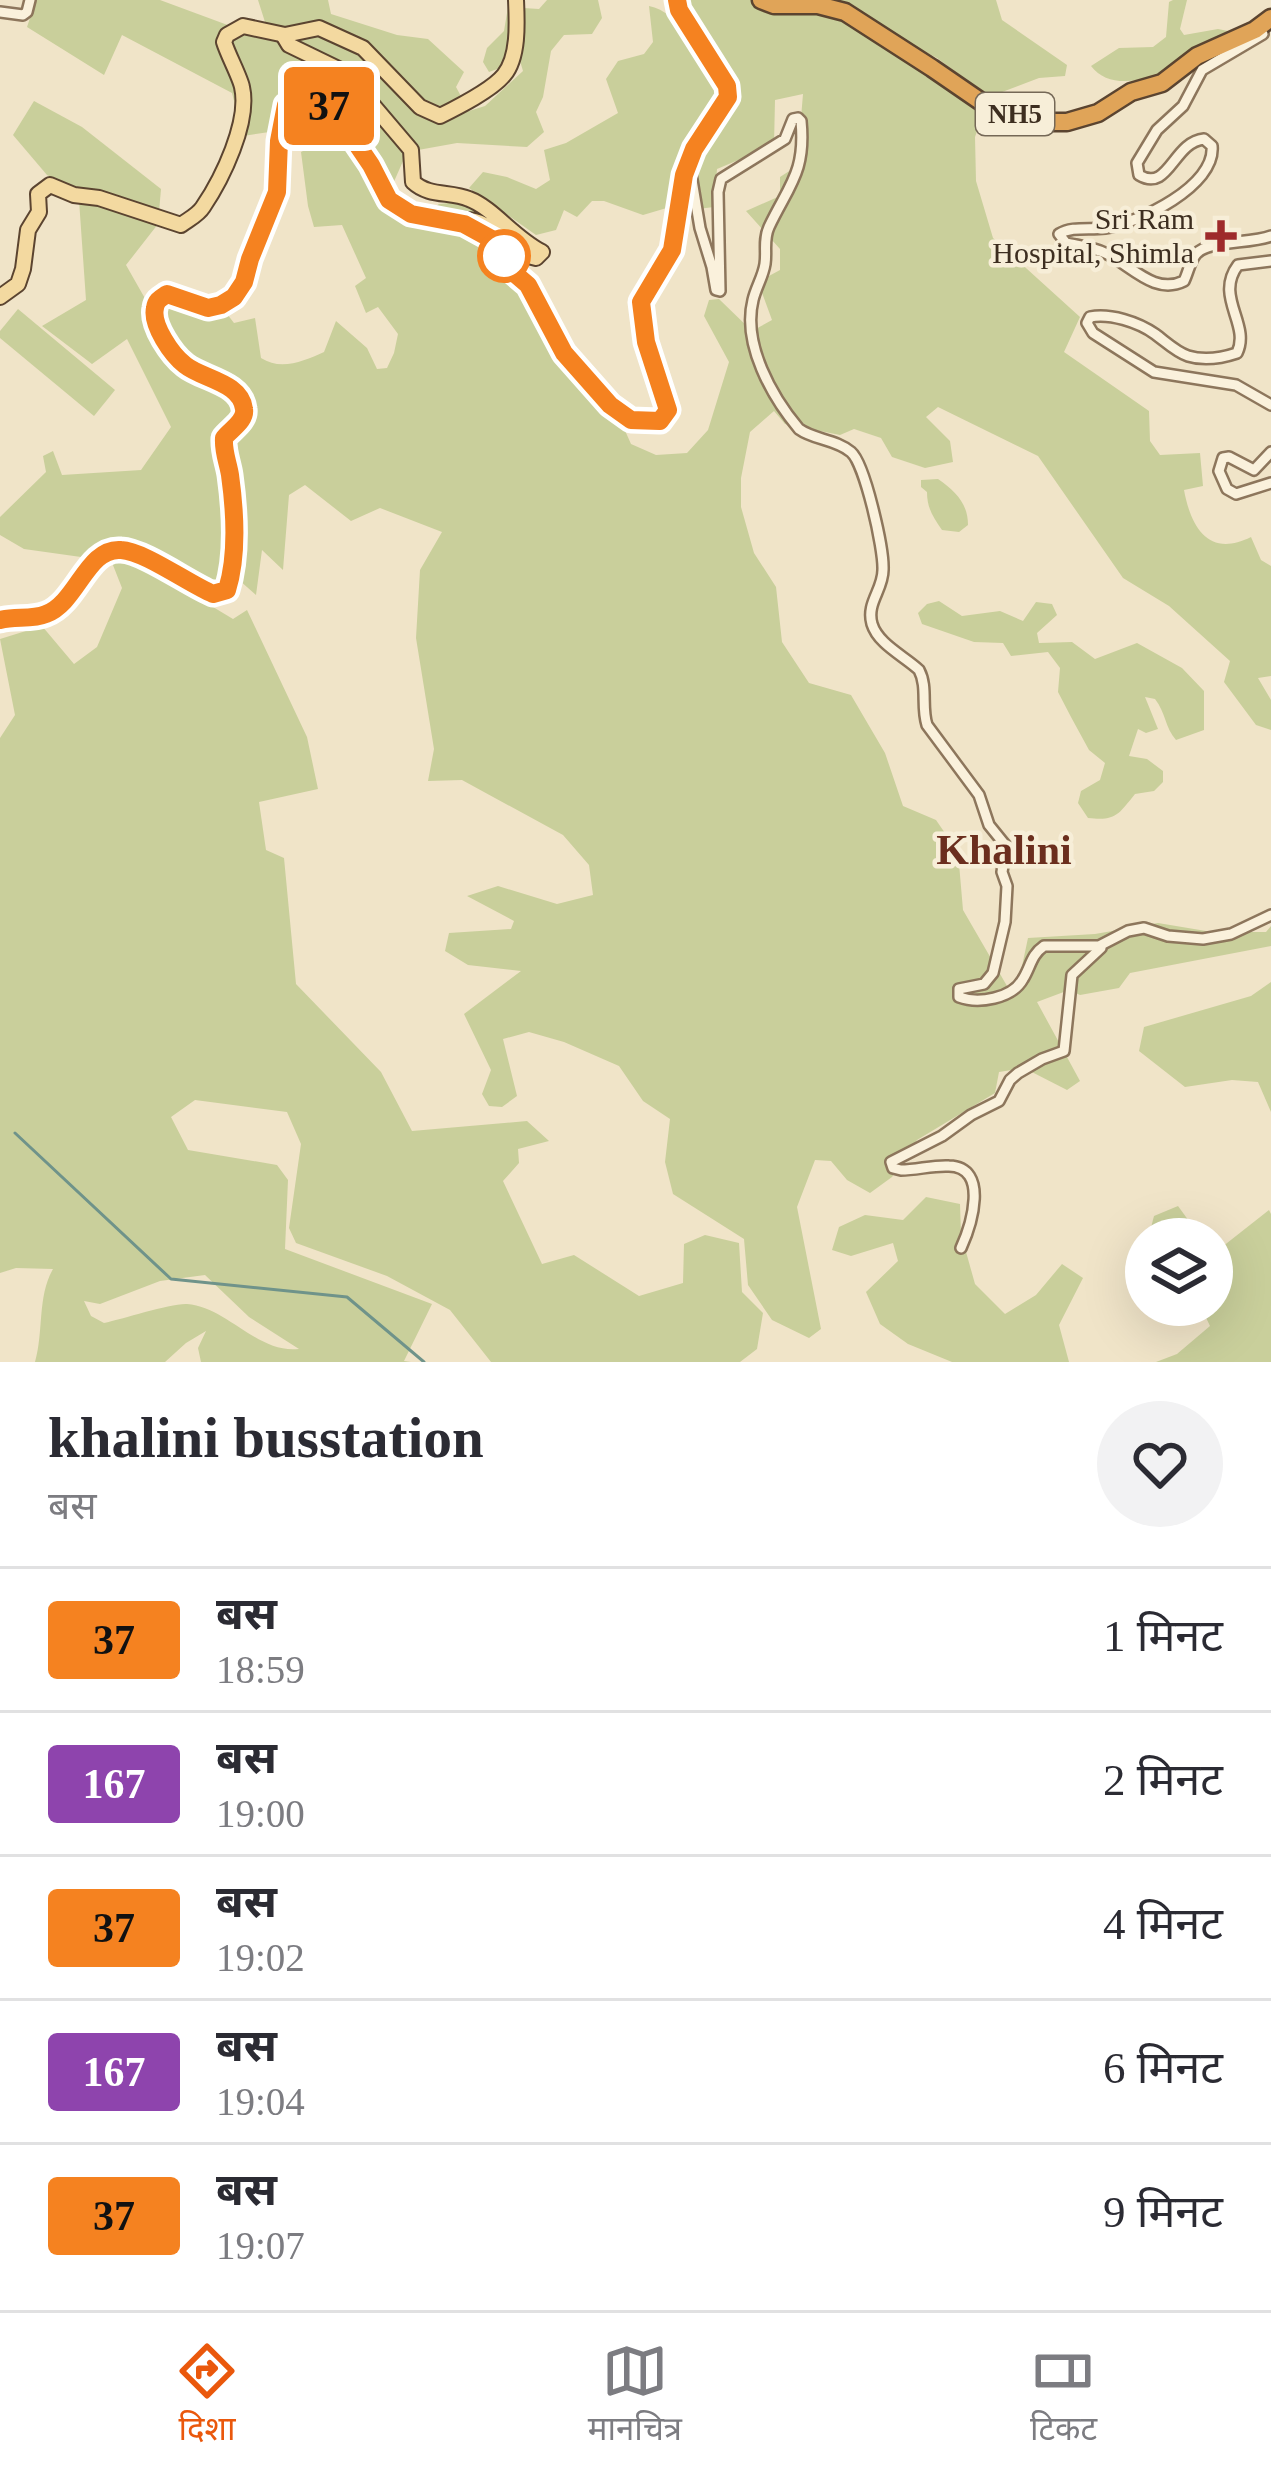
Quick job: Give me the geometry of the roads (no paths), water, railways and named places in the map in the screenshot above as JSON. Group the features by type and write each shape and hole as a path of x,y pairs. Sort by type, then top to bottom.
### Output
{"highway":[{"path":"0,620 48,614 74,591 105,551 123,549 213,594 227,590 233,540 224,438 245,412 230,387 178,360 154,309 167,294 208,308 234,297 277,192 286,105 299,96 319,96 333,109 389,200 411,214 464,224 495,241 514,273 528,285 564,353 610,405 631,420 660,421 668,410 646,342 641,302 672,250 688,163 728,97 727,86 677,0"},
{"name":"NH5","path":"761,0 844,12 991,107 1049,122 1098,113 1130,92 1162,83 1197,56 1271,22"}],"main road":[{"path":"0,297 18,284 28,230 39,212 38,194 50,185 181,225 201,211 232,151 244,110 242,83 224,42 226,35 243,26 283,35 319,28 363,48 420,107 440,116 470,101 505,74 513,54 516,0"},
{"path":"283,35 289,45 355,77 411,150 413,182 423,191 471,199 542,252 536,258 526,256 483,223 454,222"}],"street":[{"path":"5,8 22,15 30,0"},
{"path":"1271,22 1264,34 1202,70 1183,106 1161,126 1136,163 1138,175 1154,180 1188,143 1209,140 1213,158 1194,186 1112,226 1068,229 1059,234 1066,243 1103,252 1149,281 1171,286 1184,281 1200,249 1271,236"},
{"path":"688,163 700,228 720,291 721,179 785,139 793,119 802,124 799,173 766,235 765,266 752,308 755,342 761,371 799,429 848,449 860,463 884,564 872,603 873,626 879,637 919,670 927,725 976,791 989,825 1006,846 1002,872 1007,886 1005,922 993,973 984,984 960,989 958,996 972,1000 1013,990 1045,946 1105,944"},
{"path":"1271,262 1238,265 1233,272 1229,290 1242,343 1238,353 1194,358 1132,322 1096,315 1087,323 1093,333 1154,373 1236,385 1271,405"},
{"path":"1271,452 1254,470 1229,457 1223,458 1219,471 1227,489 1236,494 1271,482"},
{"path":"961,1248 971,1219 974,1184 970,1176 954,1166 901,1170 891,1162 999,1101 1018,1073 1064,1051 1072,975 1105,944 1144,928 1194,940 1227,936 1271,915"}],"waterway":[{"path":"15,1133 171,1279 347,1297 424,1362"}],"place":[{"name":"Sri Ram Hospital, Shimla","path":"1221,236"}],"district":[{"name":"Khalini","path":"1004,849"}]}
